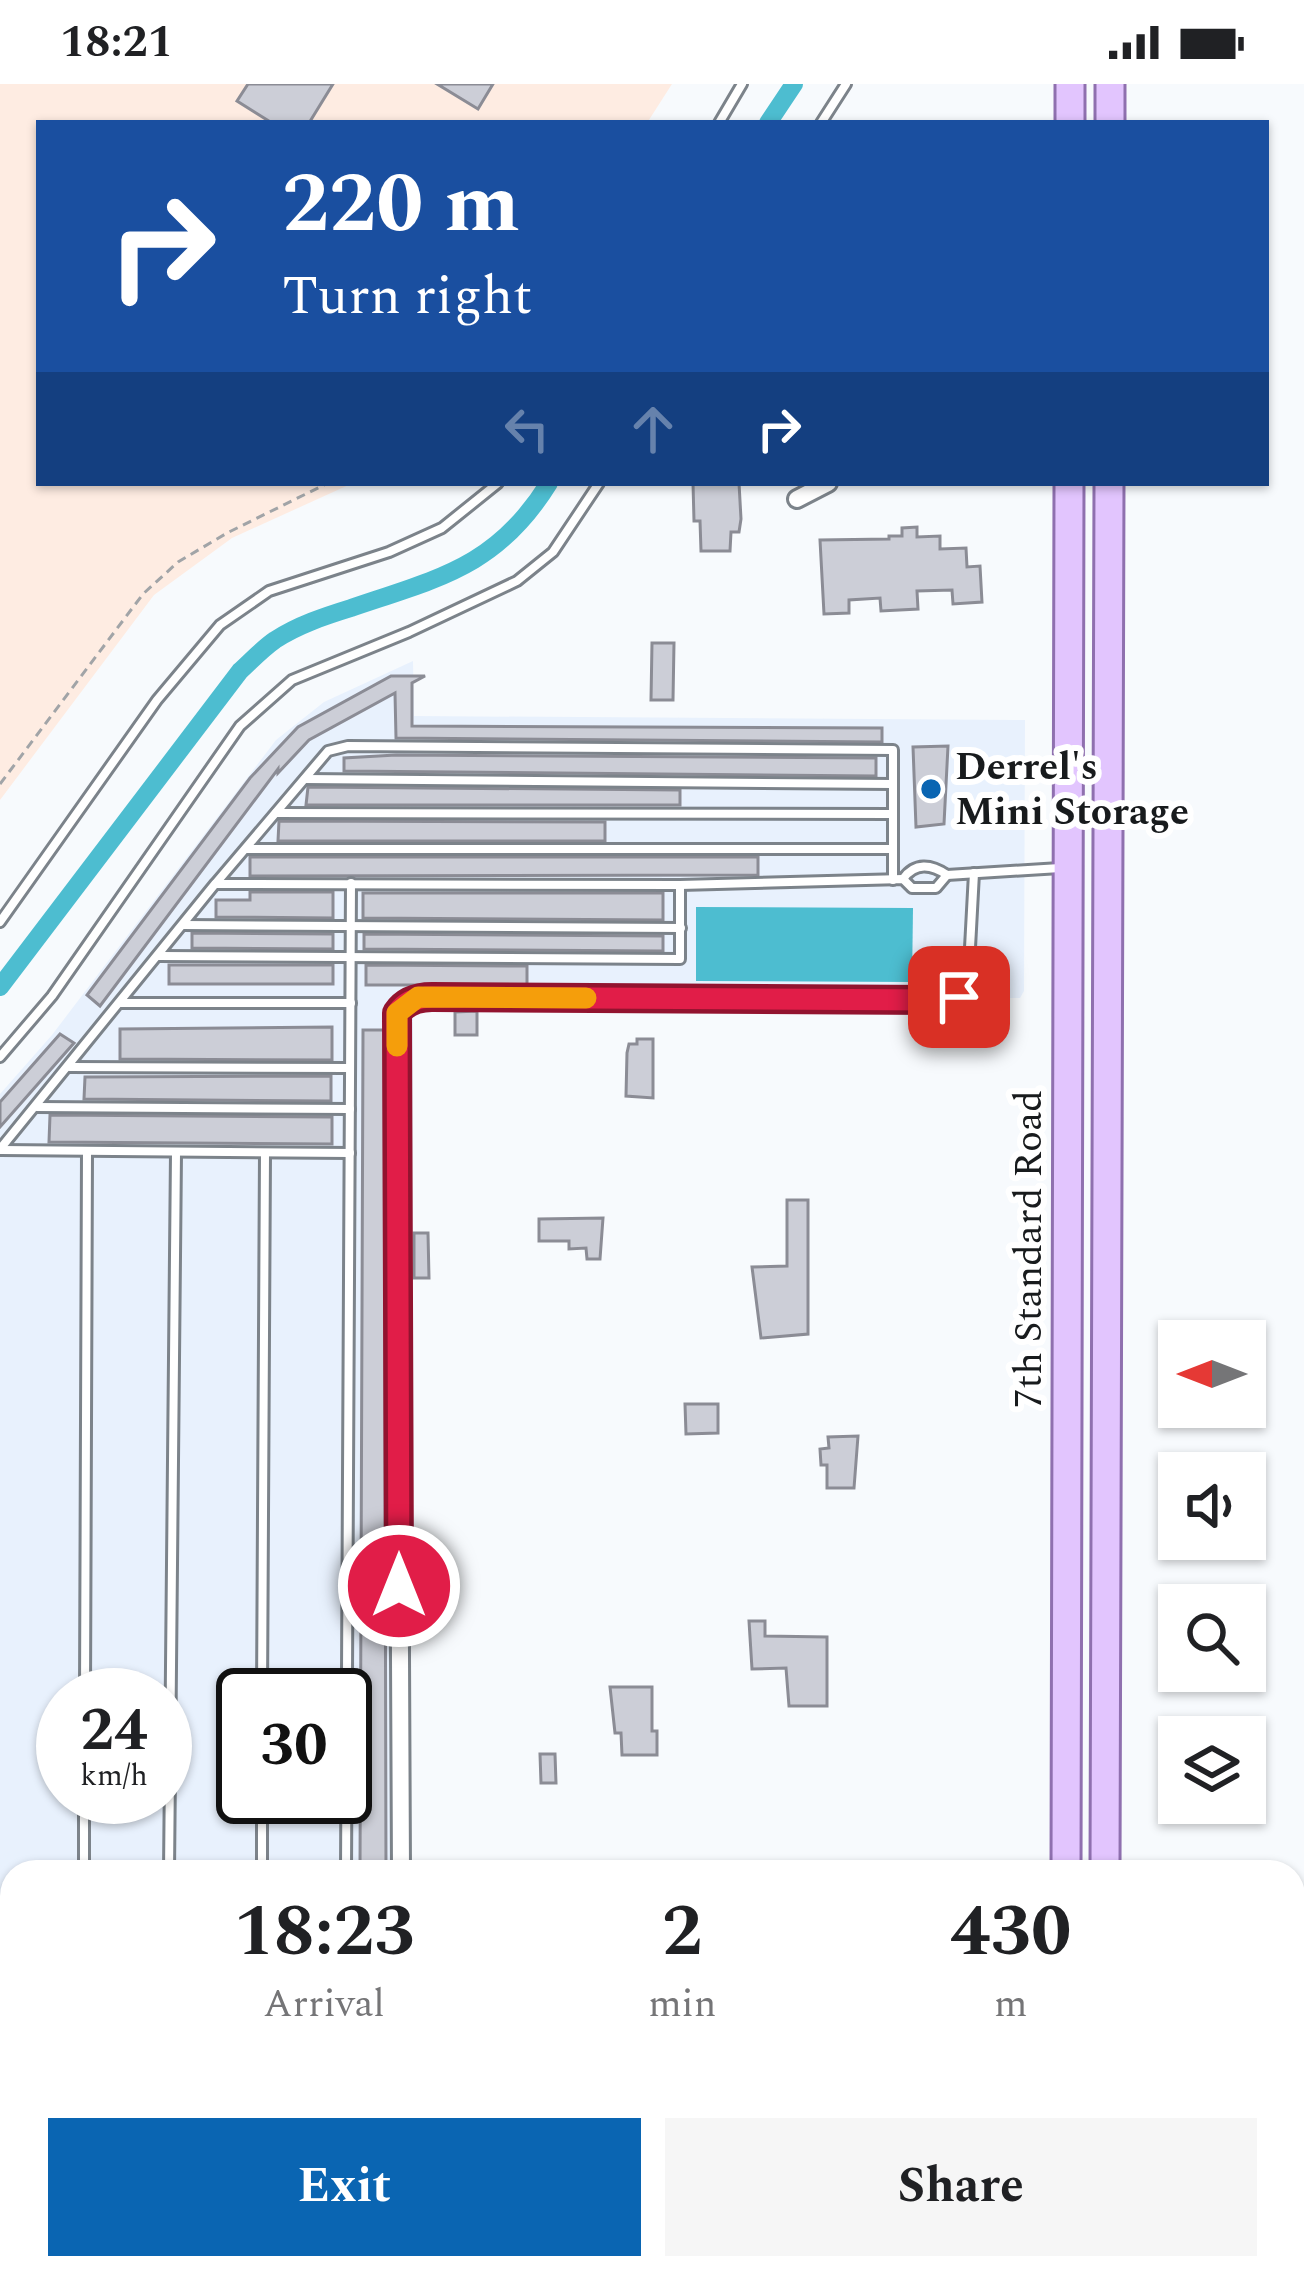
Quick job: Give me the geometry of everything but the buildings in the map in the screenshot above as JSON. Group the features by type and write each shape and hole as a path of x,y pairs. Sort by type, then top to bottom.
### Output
{"main road":[{"path":"1070,84 1070,120"},
{"path":"1110,84 1110,120"},
{"name":"7th Standard Road","path":"1066,1860 1069,486"},
{"name":"7th Standard Road","path":"1105,1860 1109,486"}],"street":[{"path":"797,499 822,486"},
{"path":"397,1013 401,1860"}],"lane":[{"path":"721,120 742,84"},
{"path":"823,120 846,84"},
{"path":"0,922 158,700 220,626 269,591 389,553 442,528 494,486"},
{"path":"0,1057 52,996 239,726 292,680 517,581 553,551 596,486"},
{"path":"0,1150 214,884 328,751 348,746 893,750 893,849 898,880"},
{"path":"304,779 893,784"},
{"path":"275,812 893,814"},
{"path":"244,849 893,849"},
{"path":"898,880 919,867 935,867 947,875 1067,867"},
{"path":"397,1013 418,997 959,997 968,985 974,873"},
{"path":"214,884 680,885 898,880 912,888 936,887 947,875"},
{"path":"346,1860 351,883"},
{"path":"157,956 680,958 680,885"},
{"path":"182,925 681,928"},
{"path":"119,1004 350,1003"},
{"path":"68,1067 350,1068"},
{"path":"37,1107 350,1109"},
{"path":"0,1150 350,1153"},
{"path":"85,1668 87,1152"},
{"path":"169,1860 176,1153"},
{"path":"262,1668 265,1153"},
{"path":"84,1824 84,1860"},
{"path":"262,1824 262,1860"}],"path":[{"path":"0,784 142,594 178,562 211,542 322,486"}],"shaded area":[{"path":"0,84 672,84 649,120 36,120 36,486 346,486 232,538 154,595 0,800"},
{"name":"Derrel's Mini Storage","path":"413,661 414,716 1025,720 1024,991 1020,998 413,1000 410,1860 0,1860 0,1094 52,1035 276,740 324,702"}],"water":[{"path":"696,907 913,908 912,982 696,981"}],"waterway":[{"path":"770,120 794,84"},
{"path":"0,987 240,671 257,655 302,625 464,566 508,534 547,486"}],"slow traffic":[{"path":"397,1046 397,1013 418,997 586,998"}],"place":[{"name":"Derrel's Mini Storage","path":"931,789"}],"route":[{"path":"399,1586 397,1013 401,1006 418,997 959,997"}]}
